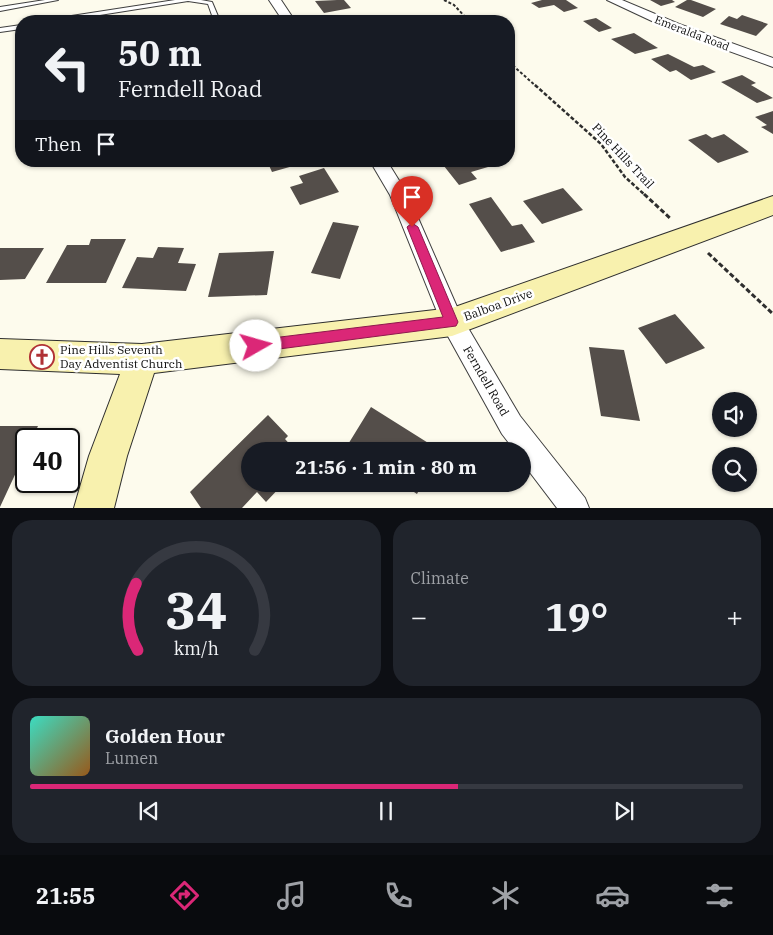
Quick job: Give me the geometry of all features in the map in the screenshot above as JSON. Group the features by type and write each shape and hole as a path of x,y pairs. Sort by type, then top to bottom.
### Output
{"street":[{"path":"276,0 285,15"},
{"name":"Emeralda Road","path":"613,0 675,27 773,63"},
{"name":"Ferndell Road","path":"382,167 399,195 452,322 511,425 575,508"},
{"name":"Balboa Drive","path":"0,354 142,359 452,322 773,205"},
{"path":"94,508 108,456 142,359"}],"lane":[{"path":"0,9 55,0"},
{"path":"91,15 188,0 209,1 215,15"},
{"path":"0,30 15,27"}],"path":[{"path":"444,0 454,5 463,15"},
{"name":"Pine Hills Trail","path":"515,67 601,144 625,177 677,225"},
{"path":"702,247 773,314"}],"building":[{"path":"344,0 351,8 324,13 315,1"},
{"path":"542,0 566,0 578,8 564,12 554,5 539,8 531,3"},
{"path":"650,0 672,0 675,2 661,6"},
{"path":"687,0 716,9 703,17 675,7"},
{"path":"742,15 768,24 756,36 720,24 729,16 737,19"},
{"path":"596,18 612,28 599,32 583,21"},
{"path":"634,33 658,48 635,54 611,39"},
{"path":"668,54 694,67 703,65 716,72 691,80 676,70 670,72 651,59"},
{"path":"742,75 756,83 751,85 773,98 757,103 721,82"},
{"path":"773,111 773,134 761,127 767,125 755,117"},
{"path":"706,134 712,138 724,134 749,152 718,163 688,140"},
{"path":"270,167 290,167 272,172"},
{"path":"445,167 488,167 471,172 477,179 459,185"},
{"path":"324,168 339,192 300,205 290,187 303,183 299,176"},
{"path":"563,188 583,210 542,224 523,201"},
{"path":"491,197 512,226 522,224 535,242 501,252 469,204"},
{"path":"333,222 359,226 340,279 311,273"},
{"path":"91,239 126,239 106,283 46,283 67,245 89,245"},
{"path":"158,247 184,248 178,263 196,264 186,291 122,288 137,257 153,258"},
{"path":"0,248 44,248 25,279 0,280"},
{"path":"274,251 267,295 208,297 219,253"},
{"path":"675,314 705,348 666,364 638,328"},
{"path":"589,347 624,350 640,421 601,416"},
{"path":"371,407 427,442 349,442"},
{"path":"268,415 288,436 285,439 288,442 241,442 241,492 257,492 242,508 201,508 190,492"},
{"path":"0,426 38,426 37,428 15,428 15,475 0,507"},
{"path":"257,492 275,492 266,502"}],"place":[{"name":"Pine Hills Seventh Day Adventist Church","path":"42,357"}],"route":[{"path":"256,346 452,322 412,227"}]}
